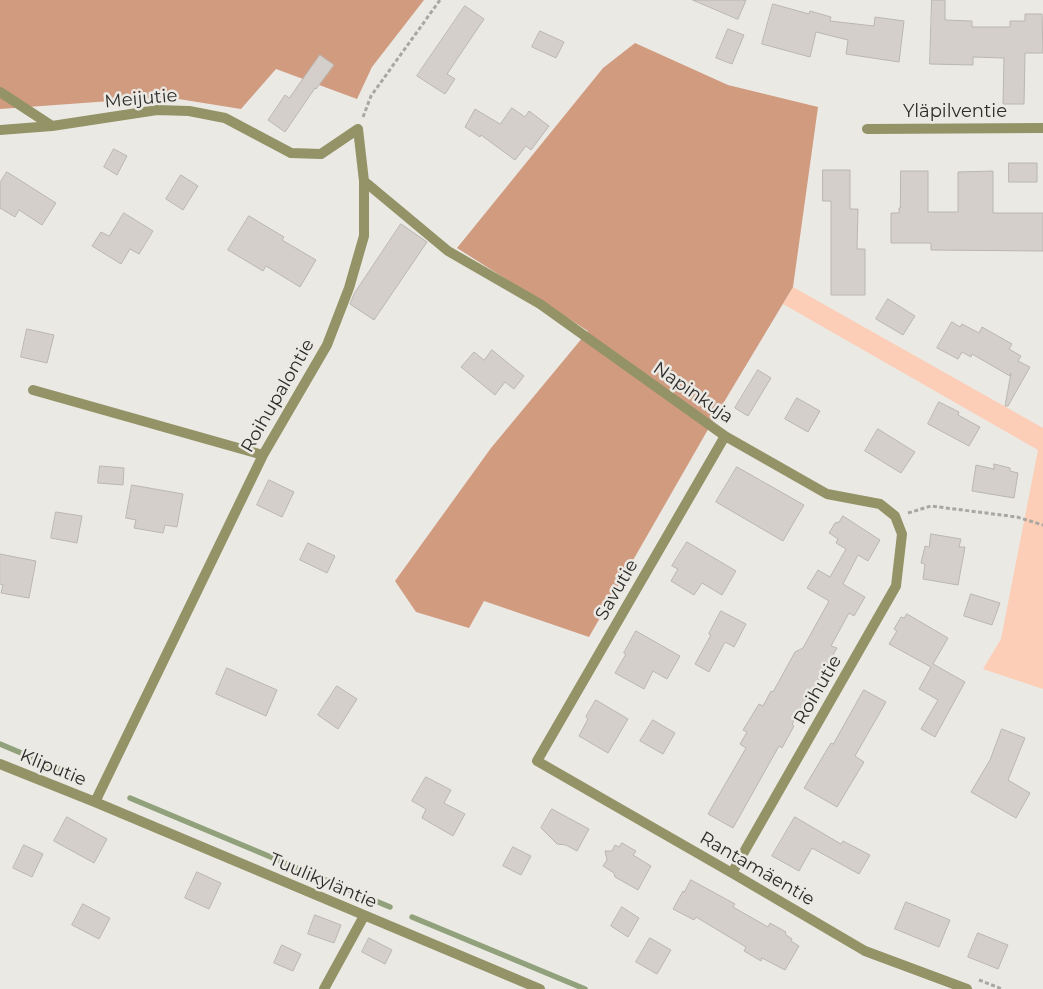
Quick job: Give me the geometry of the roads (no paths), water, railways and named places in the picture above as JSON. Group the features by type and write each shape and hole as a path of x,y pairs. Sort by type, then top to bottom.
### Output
{"street":[{"path":"0,92 52,126"},
{"name":"Meijutie","path":"0,130 52,126 157,110 190,111 226,118 291,153 321,154 358,129"},
{"name":"Yläpilventie","path":"867,129 1043,128"},
{"name":"Roihupalontie","path":"95,802 262,455 327,345 350,288 364,236 364,181 358,129"},
{"name":"Napinkuja","path":"364,181 448,251 540,304 724,436 826,494 880,504 895,516"},
{"path":"33,390 262,455"},
{"name":"Savutie","path":"537,761 724,436"},
{"name":"Roihutie","path":"732,872 896,586 902,534 895,516"},
{"name":"Rantamäentie","path":"537,761 732,872 865,951 967,989"},
{"name":"Kliputie","path":"0,764 95,802"},
{"name":"Tuulikyläntie","path":"95,802 540,989"},
{"path":"324,989 364,916"}],"waterway":[{"path":"0,744 76,776"},
{"path":"130,798 390,907"},
{"path":"412,917 585,989"}]}
